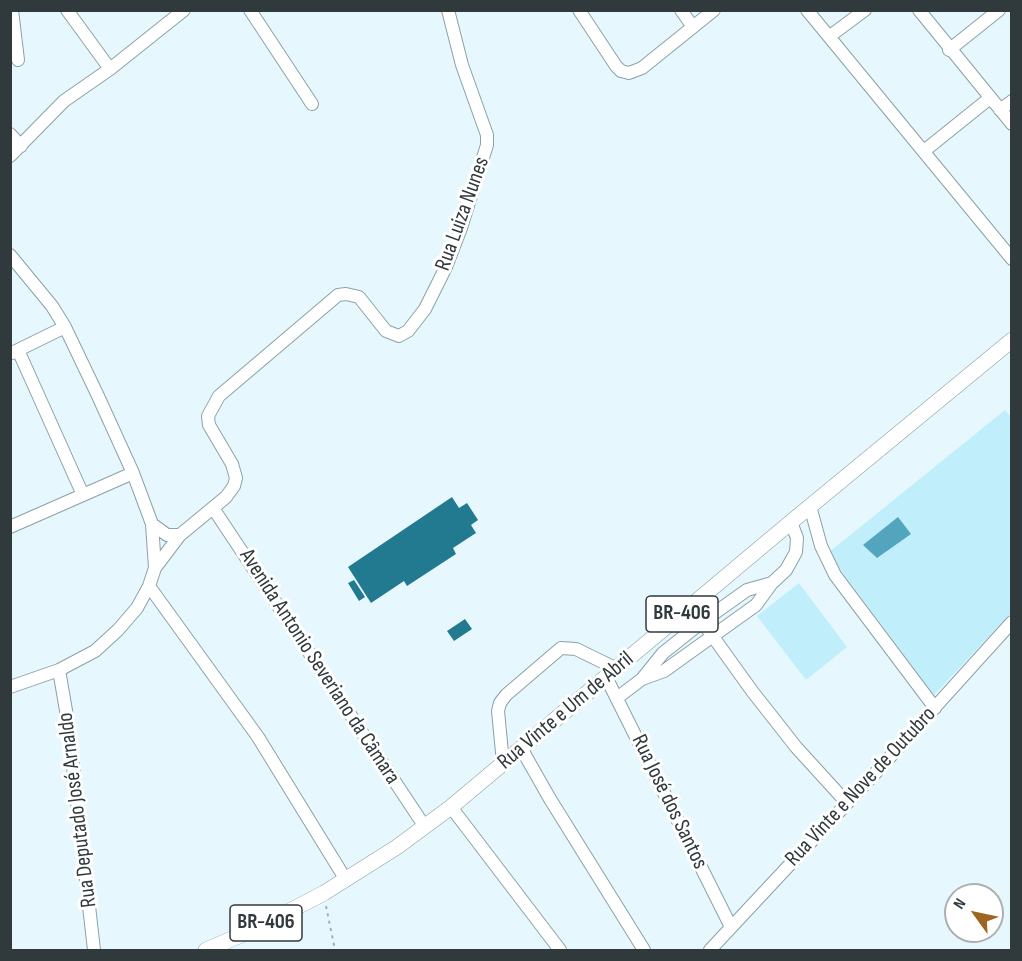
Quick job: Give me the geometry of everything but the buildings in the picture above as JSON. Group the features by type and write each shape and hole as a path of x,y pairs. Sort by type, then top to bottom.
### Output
{"main road":[{"name":"Rua Vinte e Um de Abril","path":"206,951 255,929 324,893 425,827 1011,340"}],"street":[{"path":"12,10 18,60"},
{"path":"67,10 110,69"},
{"path":"10,156 64,101 110,69 184,10"},
{"path":"250,10 312,104"},
{"name":"Rua Luiza Nunes","path":"213,508 226,497 234,486 236,478 232,464 209,424 208,416 219,396 338,295 359,297 386,331 399,336 408,331 425,309 446,267 488,145 487,135 462,65 448,10"},
{"path":"579,10 616,66 629,73 642,68 714,10"},
{"path":"681,10 693,27"},
{"path":"807,10 1011,259"},
{"path":"830,36 865,10"},
{"path":"919,10 1011,124"},
{"path":"949,50 999,10"},
{"path":"924,151 990,98"},
{"path":"1000,110 1011,101"},
{"path":"10,134 21,146"},
{"path":"10,255 52,306 65,327 133,473 152,524 155,568"},
{"path":"65,327 14,352 82,495"},
{"path":"10,528 133,473"},
{"path":"810,506 821,546 835,575 935,708"},
{"path":"10,687 59,670 95,651 137,608 149,586 155,568 180,535 213,508"},
{"name":"Avenida Antonio Severiano da Câmara","path":"213,508 425,827"},
{"path":"642,679 664,671 756,605 772,583 786,570 796,552 796,538 791,522"},
{"path":"152,524 167,535 180,535"},
{"path":"617,698 642,679 663,653 702,622 747,590 772,583"},
{"path":"149,586 258,737 346,880"},
{"path":"691,606 796,747 847,803"},
{"name":"Rua Vinte e Nove de Outubro","path":"710,951 935,708 1011,622"},
{"path":"503,763 498,711 500,704 506,695 561,648 569,648 611,673"},
{"name":"Rua Deputado José Arnaldo","path":"59,670 71,745 94,951"},
{"name":"Rua José dos Santos","path":"611,673 617,698 731,927"},
{"path":"521,748 644,951"},
{"path":"451,807 560,951"}],"path":[{"path":"324,893 335,951"}],"shaded area":[{"path":"1005,410 1011,417 1011,613 934,695 828,553"},
{"path":"898,517 911,534 877,558 863,545"},
{"path":"799,583 847,647 806,680 757,616"}]}
